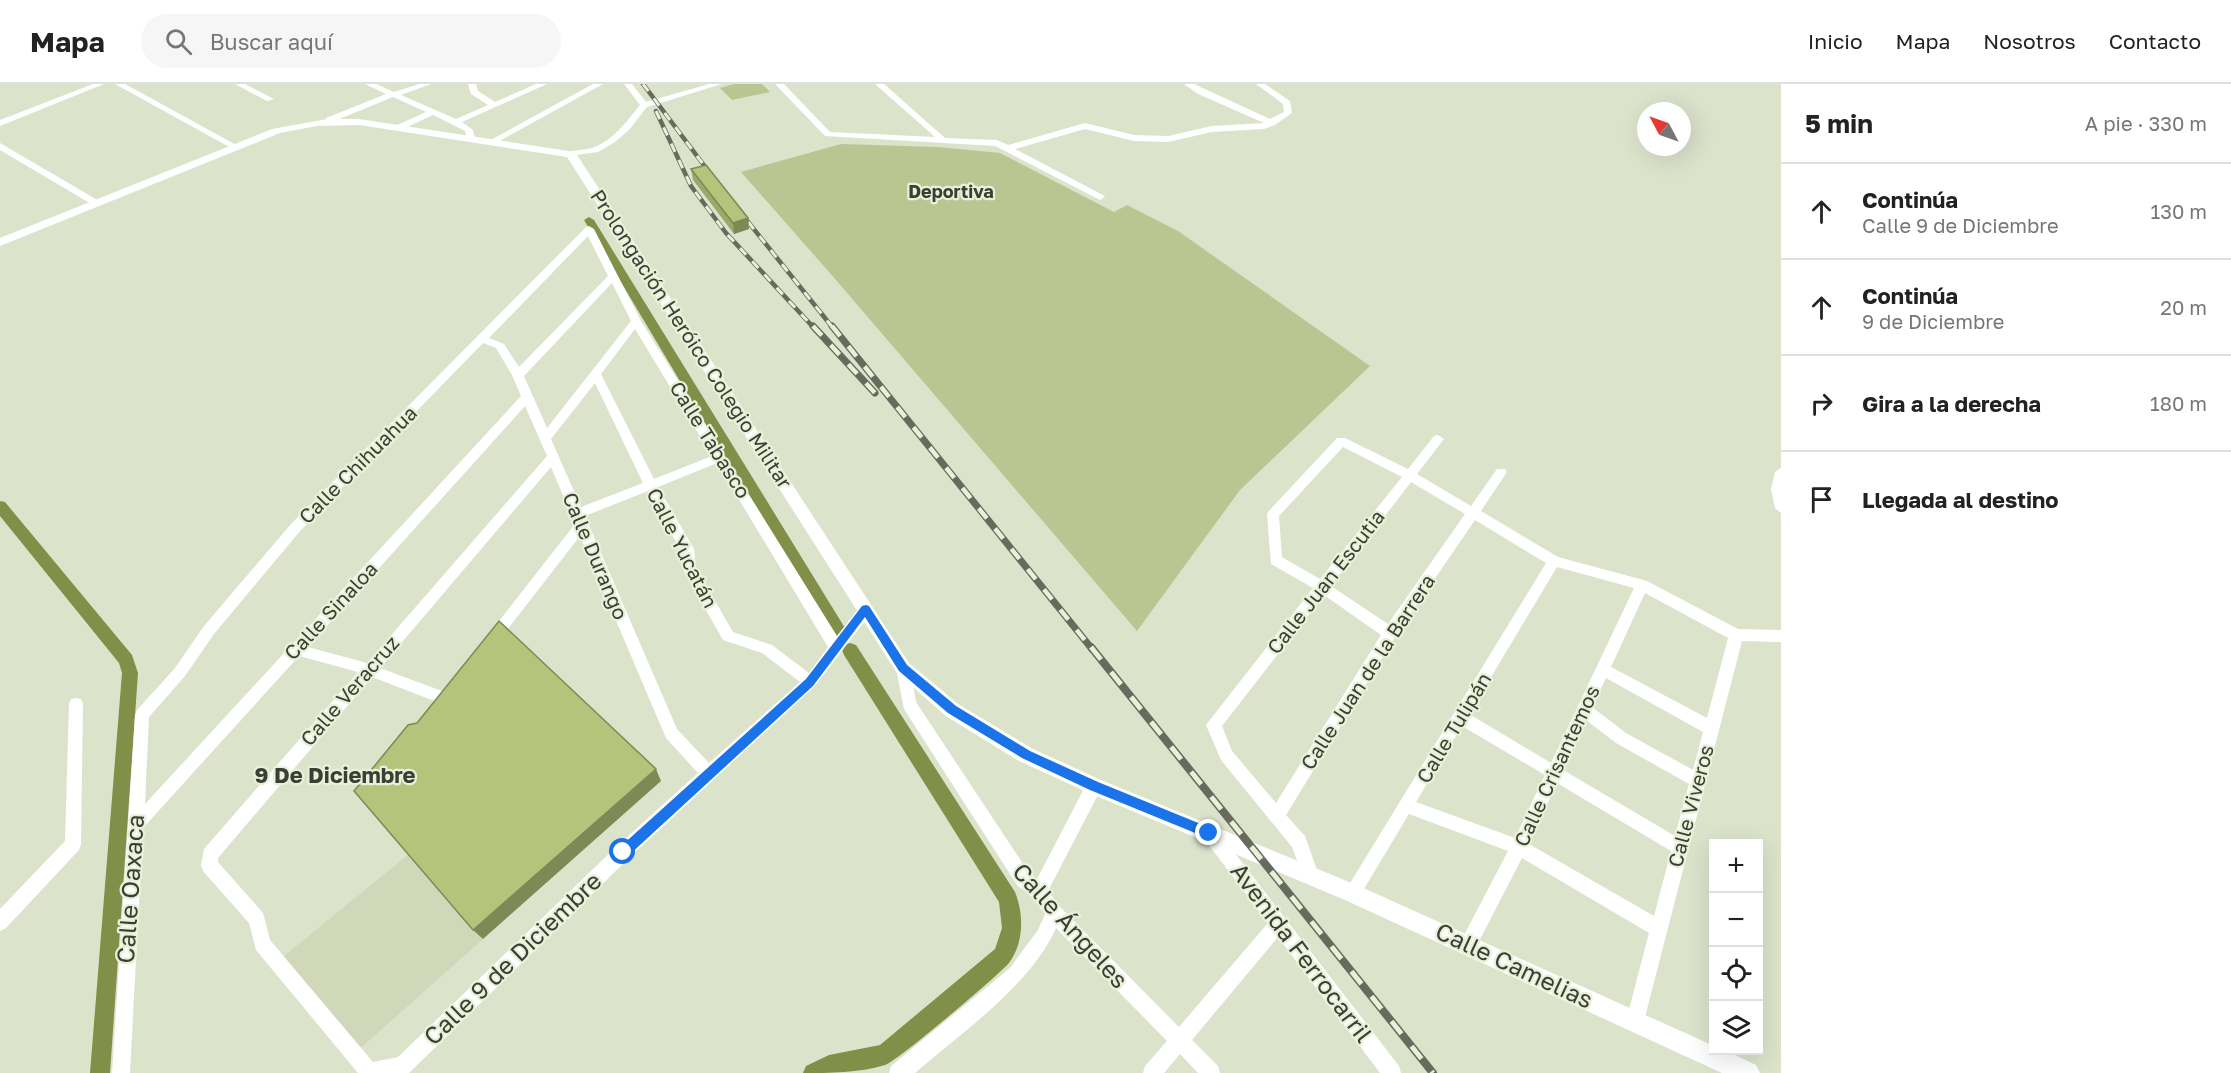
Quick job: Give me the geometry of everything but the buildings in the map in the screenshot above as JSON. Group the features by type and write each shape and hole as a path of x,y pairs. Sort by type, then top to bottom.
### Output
{"street":[{"path":"0,123 100,84"},
{"path":"119,84 236,147"},
{"path":"239,84 270,99"},
{"path":"369,84 456,122 469,130 471,139"},
{"path":"329,120 427,84"},
{"path":"472,84 474,92 495,106"},
{"path":"456,122 543,84"},
{"path":"491,142 599,84"},
{"path":"628,84 644,105"},
{"path":"0,242 276,131 305,123 329,120 398,128 571,154 595,150 612,140 626,128 644,105 718,84"},
{"path":"779,84 828,134 997,143 1100,197"},
{"path":"879,84 942,140"},
{"path":"1188,84 1272,123"},
{"path":"1008,148 1085,126 1134,138 1168,140 1212,129 1264,126 1288,113 1287,103 1260,84"},
{"path":"398,128 432,112"},
{"path":"0,146 96,203"},
{"name":"Prolongación Heróico Colegio Militar","path":"571,154 903,668 952,710 1026,754 1094,786 1279,862"},
{"name":"Calle Tabasco","path":"589,229 636,321 836,647"},
{"name":"Calle Chihuahua","path":"142,715 180,672 209,630 296,527 589,229"},
{"path":"518,375 613,276"},
{"path":"545,439 636,321"},
{"name":"Calle Durango","path":"482,339 500,346 518,375 670,733 710,775"},
{"name":"Calle Yucatán","path":"596,374 651,486 687,549 689,568 728,636 767,649 810,682"},
{"name":"Calle Sinaloa","path":"135,826 527,397"},
{"name":"Calle Juan Escutia","path":"1277,816 1226,755 1214,725 1437,439"},
{"path":"1390,633 1322,587 1276,560 1273,515 1341,441 1409,475 1554,561 1642,585 1736,635 1781,636"},
{"name":"Calle Veracruz","path":"368,1073 262,944 257,919 209,865 210,855 553,457"},
{"path":"481,653 580,519 721,457"},
{"name":"Calle Juan de la Barrera","path":"1277,816 1390,633 1501,472"},
{"path":"1781,472 1776,489 1781,508"},
{"name":"Calle Tulipán","path":"1352,892 1554,561"},
{"name":"Calle Crisantemos","path":"1468,945 1519,847 1642,585"},
{"path":"836,647 866,609"},
{"name":"Calle Viveros","path":"1635,1021 1736,635"},
{"name":"Calle 9 de Diciembre","path":"403,1070 623,852 810,682 836,647"},
{"path":"295,649 448,694 432,714"},
{"name":"Calle Ángeles","path":"903,668 909,704 1023,879 1039,892 1054,913 1211,1073"},
{"path":"1602,669 1712,729"},
{"path":"0,922 73,844 76,704"},
{"path":"1583,709 1621,738 1698,781"},
{"name":"Calle Oaxaca","path":"121,1068 142,715"},
{"path":"1460,717 1681,848"},
{"path":"1039,892 1094,786"},
{"path":"1406,806 1519,847 1660,928"},
{"path":"1277,816 1299,842 1311,876"},
{"name":"Avenida Ferrocarril","path":"1209,833 1279,923 1387,1070"},
{"name":"Calle Camelias","path":"1279,862 1352,892 1748,1073"},
{"path":"898,1073 1016,974 1044,936 1054,913"},
{"path":"1152,1073 1279,923"},
{"path":"368,1073 403,1070"}],"shaded area":[{"path":"409,854 483,939 355,1053 284,956"}],"green space":[{"path":"734,84 762,84 770,92 732,100 720,88"},
{"path":"841,144 938,147 1000,153 1114,212 1127,205 1178,231 1370,366 1240,490 1137,631 741,172"}],"waterway":[{"path":"589,220 839,633"},
{"path":"0,506 126,660 130,673 100,1073"},
{"path":"813,1073 829,1065 885,1055 1002,956 1012,928 1008,899 850,650"}],"railway":[{"path":"643,84 715,180"},
{"path":"656,111 691,186 726,233 814,328"},
{"path":"737,208 833,328"},
{"path":"813,326 875,393"},
{"path":"832,326 1092,649"},
{"path":"1091,647 1433,1073"}],"district":[{"name":"Deportiva","path":"951,192"},
{"name":"9 De Diciembre","path":"335,775"}],"route":[{"path":"623,852 810,682 866,609 903,668 952,710 1026,754 1094,786 1209,833"}]}
